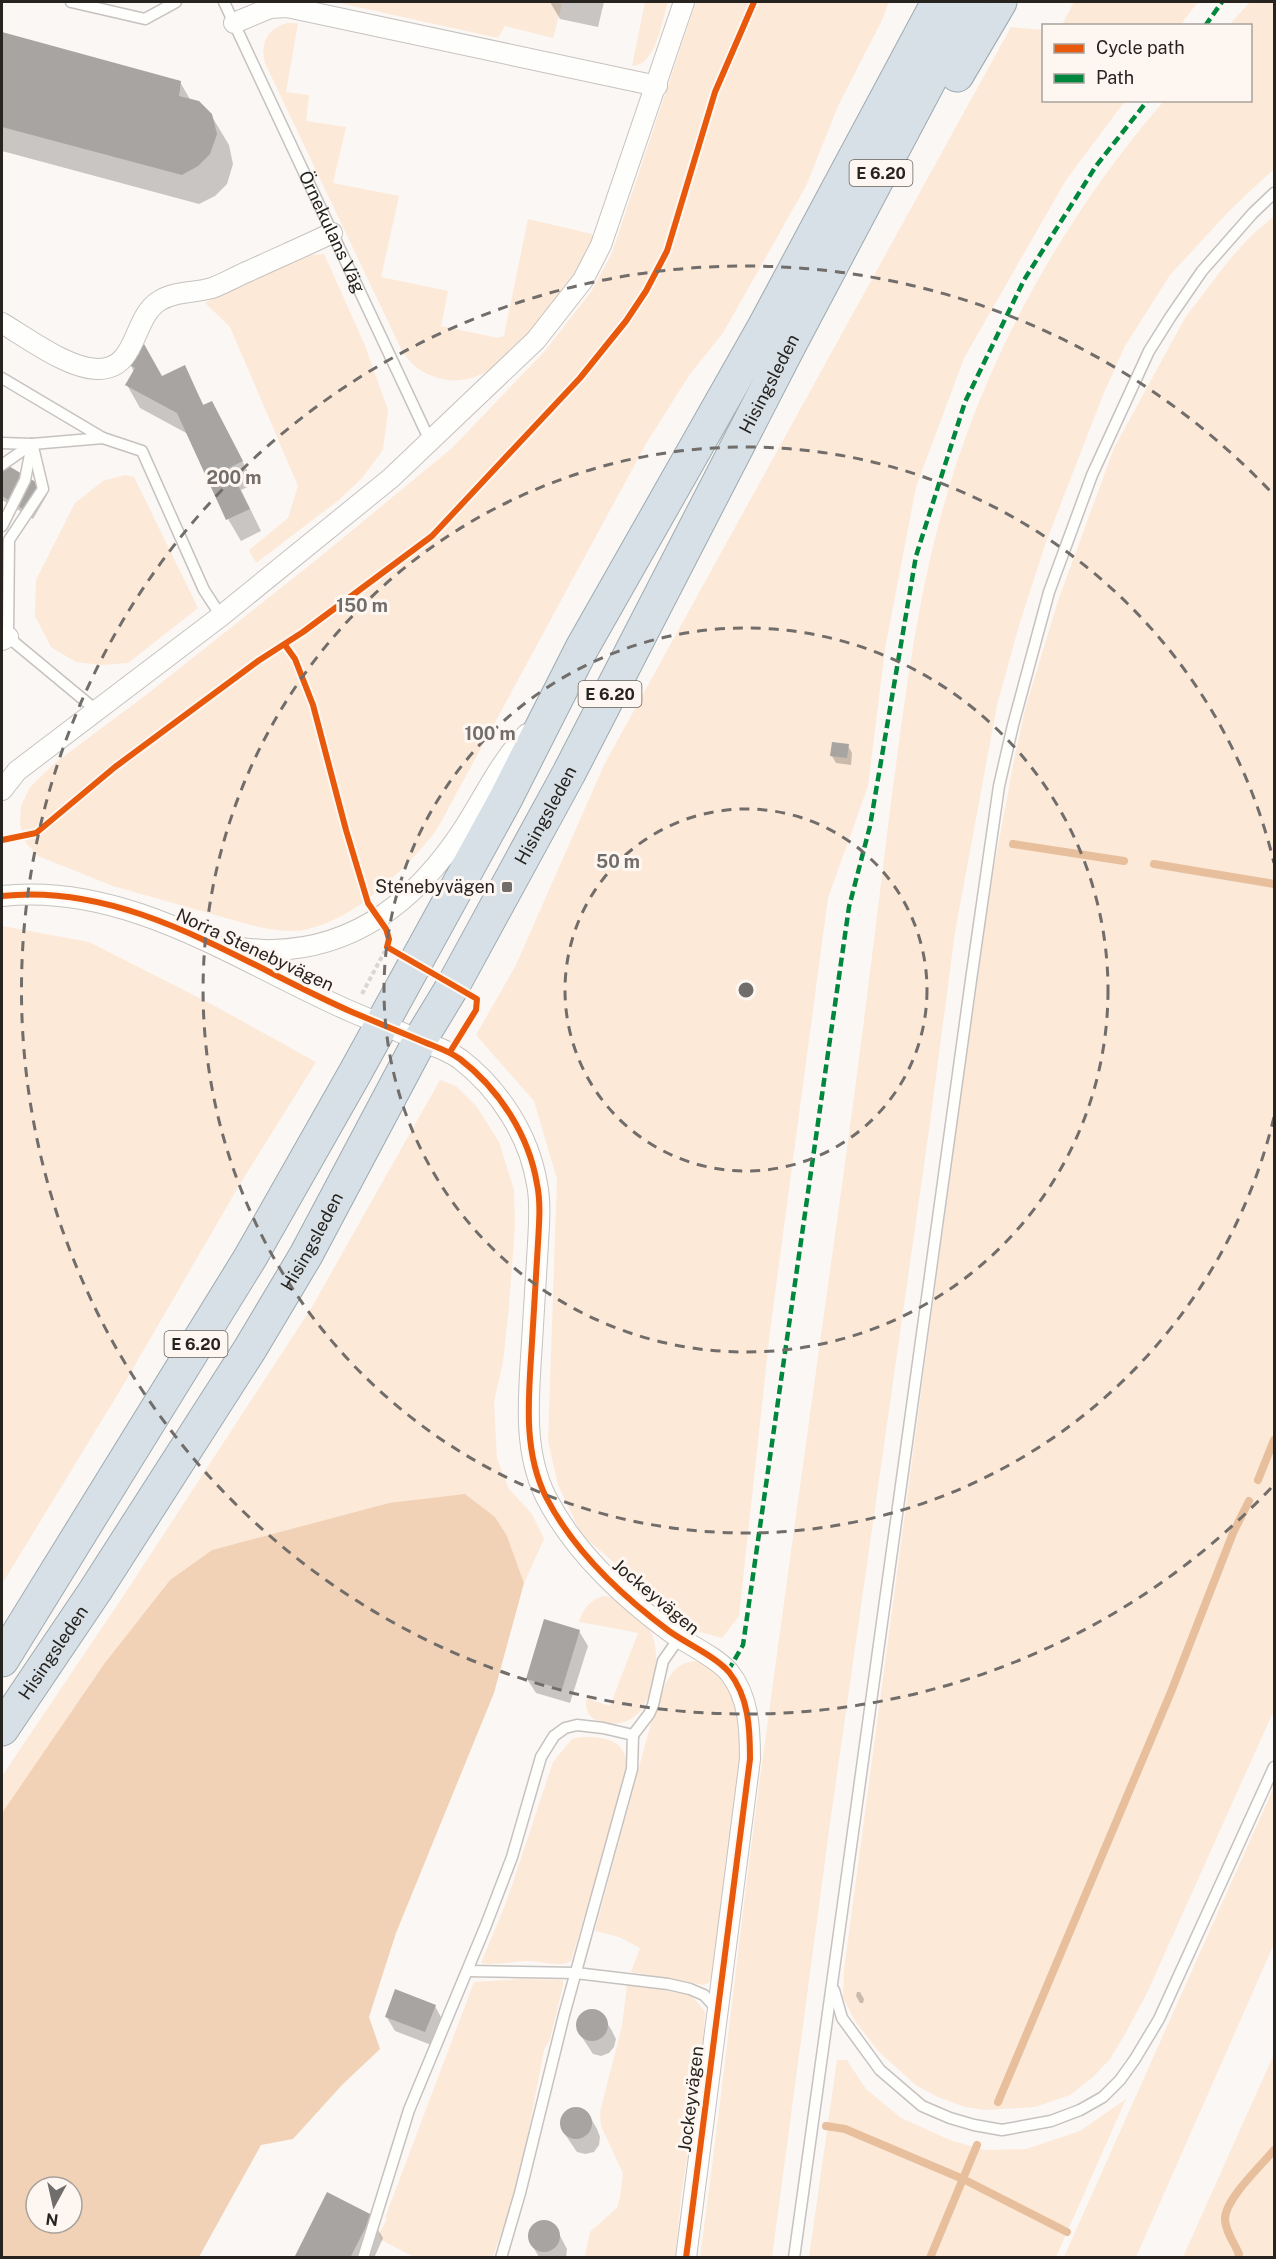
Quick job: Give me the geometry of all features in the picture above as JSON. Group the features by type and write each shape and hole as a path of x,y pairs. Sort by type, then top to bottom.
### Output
{"highway":[{"path":"777,336 866,99 913,2"},
{"name":"Hisingsleden","path":"2,1729 250,1349 306,1255 420,1040 454,984 569,773 938,2"},
{"name":"Hisingsleden","path":"2,1660 250,1258 505,800 582,648 777,336 971,2"},
{"path":"777,336 864,245 956,75 1000,2"}],"street":[{"path":"2,790 17,771 221,616 391,478 536,340 584,280 601,245 684,2"},
{"path":"234,22 270,8 287,7 657,86"},
{"path":"2,323 68,361 86,368 100,369 116,365 133,346 144,318 159,301 171,296 212,288 332,233"},
{"path":"216,945 273,951 321,945 357,932 396,906 431,873 463,830 515,746 551,709"},
{"name":"Norra Stenebyvägen","path":"2,896 27,893 56,894 100,902 144,916 216,945 345,1009 420,1040"},
{"name":"Jockeyvägen","path":"420,1040 450,1052 490,1087 511,1114 528,1151 538,1186 539,1225 528,1416 536,1468 544,1493 558,1518 593,1563 679,1638 728,1671 743,1696 750,1725 750,1760 686,2258"}],"lane":[{"path":"71,2 145,19 176,2"},
{"name":"Örnekulans Väg","path":"224,2 430,441"},
{"path":"794,2258 971,980 999,786 1013,725 1049,592 1092,475 1149,351 1202,271 1253,213 1275,193"},
{"path":"2,378 103,438 142,451 204,590 221,616"},
{"path":"2,443 32,444 103,438"},
{"path":"2,465 32,444"},
{"path":"2,526 25,480 32,444"},
{"path":"32,444 44,489 9,540 5,639 96,710"},
{"path":"2,543 9,557"},
{"path":"501,2258 632,1769 633,1735 649,1714 663,1661 679,1638"},
{"path":"363,2258 410,2110 468,1971 512,1857 542,1757 554,1736 565,1728 577,1725 633,1735"},
{"path":"833,1987 843,2018 880,2070 922,2106 966,2123 1002,2130 1050,2121 1080,2110 1103,2097 1120,2080 1159,2019 1275,1767"},
{"path":"468,1971 576,1973 690,1989 704,1995 717,2009"}],"shaded area":[{"path":"335,2 548,2 562,4 553,38 505,26 498,38"},
{"path":"645,2 668,2 657,41 647,59 632,66"},
{"path":"696,2 889,2 838,106 806,186 723,333 690,374 647,442 431,837 391,879 360,905 326,923 296,931 258,927 113,886 38,856 26,843 20,825 21,806 30,787 55,763 146,695 315,561 452,448 544,352 591,292 612,253"},
{"path":"1074,2 1198,2 1181,24 1063,24"},
{"path":"1250,2 1274,2 1274,169 1231,209 1170,275 1125,346 1103,395 1046,542 1020,622 997,705 955,932 831,1816 772,2257 700,2257 757,1801 849,1132 900,738 916,630 930,558 956,465 976,409 1000,353 1058,246 1091,196 1126,147 1163,102 1252,102 1252,24 1230,24"},
{"path":"287,23 298,23 286,92 309,95 306,121 346,127 333,183 399,196 381,277 448,291 441,326 498,338 504,336 528,219 596,235 576,276 564,293 504,359 480,375 453,380 438,378 417,368 402,351 265,63 264,43 274,29"},
{"path":"1011,27 1042,30 1042,102 1124,102 1066,180 964,358 916,487 885,649 868,786 828,898 770,1331 739,1616 722,1638 692,1630 581,1534 558,1485 548,1441 557,1179 534,1101 476,1035 516,965 604,765"},
{"path":"1274,216 1274,1710 1147,1993 1110,2059 1093,2077 1070,2095 1035,2107 985,2110 965,2107 917,2086 879,2052 855,2021 843,1997 844,1970 984,922 1026,706 1058,601 1114,448 1185,318 1229,260"},
{"path":"324,254 364,343 388,410 383,450 362,478 339,500 256,563 249,550 288,518 298,486 230,327 205,303 289,257"},
{"path":"125,475 134,477 198,608 128,663 102,665 76,662 51,647 35,616 36,580 75,503 103,481"},
{"path":"2,926 89,942 213,1005 316,1062 240,1184 124,1384 2,1584"},
{"path":"440,1080 456,1086 477,1107 499,1142 514,1190 515,1226 509,1306 503,1362 494,1402 497,1459 509,1489 532,1514 544,1539 524,1583 507,1536 389,1503 212,1550 170,1580 104,1664 2,1813 2,1776 128,1589 312,1307"},
{"path":"465,1494 495,1517 507,1536 524,1583 494,1693 396,1933 369,2017 380,2049 342,2085 293,2139 261,2145 199,2257 2,2257 2,1813 104,1664 170,1580 212,1550 389,1503"},
{"path":"603,1596 620,1601 630,1609 651,1632 655,1644 655,1673 647,1701 640,1712 631,1719 615,1724 592,1718 586,1705 588,1696 594,1701 610,1706 638,1633 579,1622 587,1606"},
{"path":"695,1661 712,1667 737,1700 743,1753 712,1976 709,1983 703,1985 631,1972 640,1948 619,1937 595,1931 651,1723 670,1676 684,1664"},
{"path":"601,1738 613,1742 622,1750 626,1762 622,1787 571,1961 556,1964 529,1961 481,1963 506,1903 553,1762 572,1739"},
{"path":"1274,1787 1274,1944 1136,2257 1064,2257"},
{"path":"523,1979 563,1980 563,1986 550,2039 544,2050 519,2181 493,2257 414,2257 381,2240 379,2234 387,2219 385,2218 474,1982"},
{"path":"627,1985 691,1995 705,2012 703,2049 681,2198 675,2257 585,2256 590,2232 617,2208 620,2198 623,2173 601,2126 600,2112 622,2026"},
{"path":"1274,2054 1274,2257 1183,2257"},
{"path":"837,2060 847,2060 866,2089 901,2118 950,2140 984,2150 1026,2149 1080,2131 1126,2099 1056,2257 809,2257"}],"building":[{"path":"2,32 181,81 179,96 199,101 212,114 217,134 210,154 198,166 182,175 2,127"},
{"path":"144,344 162,376 185,365 203,405 212,401 243,461 229,468 250,509 226,520 177,413 125,385 135,368 128,364"},
{"path":"2,462 44,487 29,513 2,496"},
{"path":"832,742 849,744 847,758 830,756"},
{"path":"544,1619 580,1630 562,1689 526,1679"},
{"path":"395,1989 436,2005 425,2032 385,2017"},
{"path":"592,2009 603,2014 608,2025 603,2036 592,2041 581,2036 576,2025 581,2014"},
{"path":"576,2107 588,2111 592,2123 588,2135 576,2139 564,2135 560,2123 564,2111"},
{"path":"327,2192 372,2215 350,2258 294,2258"},
{"path":"544,2220 555,2225 560,2236 555,2247 544,2252 533,2247 528,2236 533,2225"}],"waterway":[{"path":"1013,844 1124,861"},
{"path":"1154,864 1274,884"},
{"path":"1258,1480 1274,1440"},
{"path":"998,2102 1171,1692 1233,1533 1249,1501"},
{"path":"826,2126 845,2129 963,2179 1067,2232"},
{"path":"930,2258 977,2145"},
{"path":"1238,2258 1239,2254 1225,2223 1227,2211 1237,2193 1274,2150"}],"marked path":[{"path":"1206,24 1222,2"},
{"path":"728,1671 743,1645 849,907 870,826 916,556 965,402 1024,280 1096,166 1146,102"}],"cycle path":[{"path":"2,840 36,833 115,767 432,536 580,378 626,321 646,291 667,251 715,92 754,2"},
{"path":"285,645 295,659 313,705 368,903 386,929 389,939 387,947 477,999 476,1010 450,1052"},
{"path":"2,896 49,895 95,901 183,930 352,1012 456,1056 487,1084 510,1114 519,1131 533,1166 539,1199 529,1401 530,1440 538,1479 557,1517 600,1571 634,1603 669,1631 723,1666 736,1682 747,1714 750,1759 686,2258"}],"place":[{"name":"Stenebyvägen","path":"507,887"}]}
